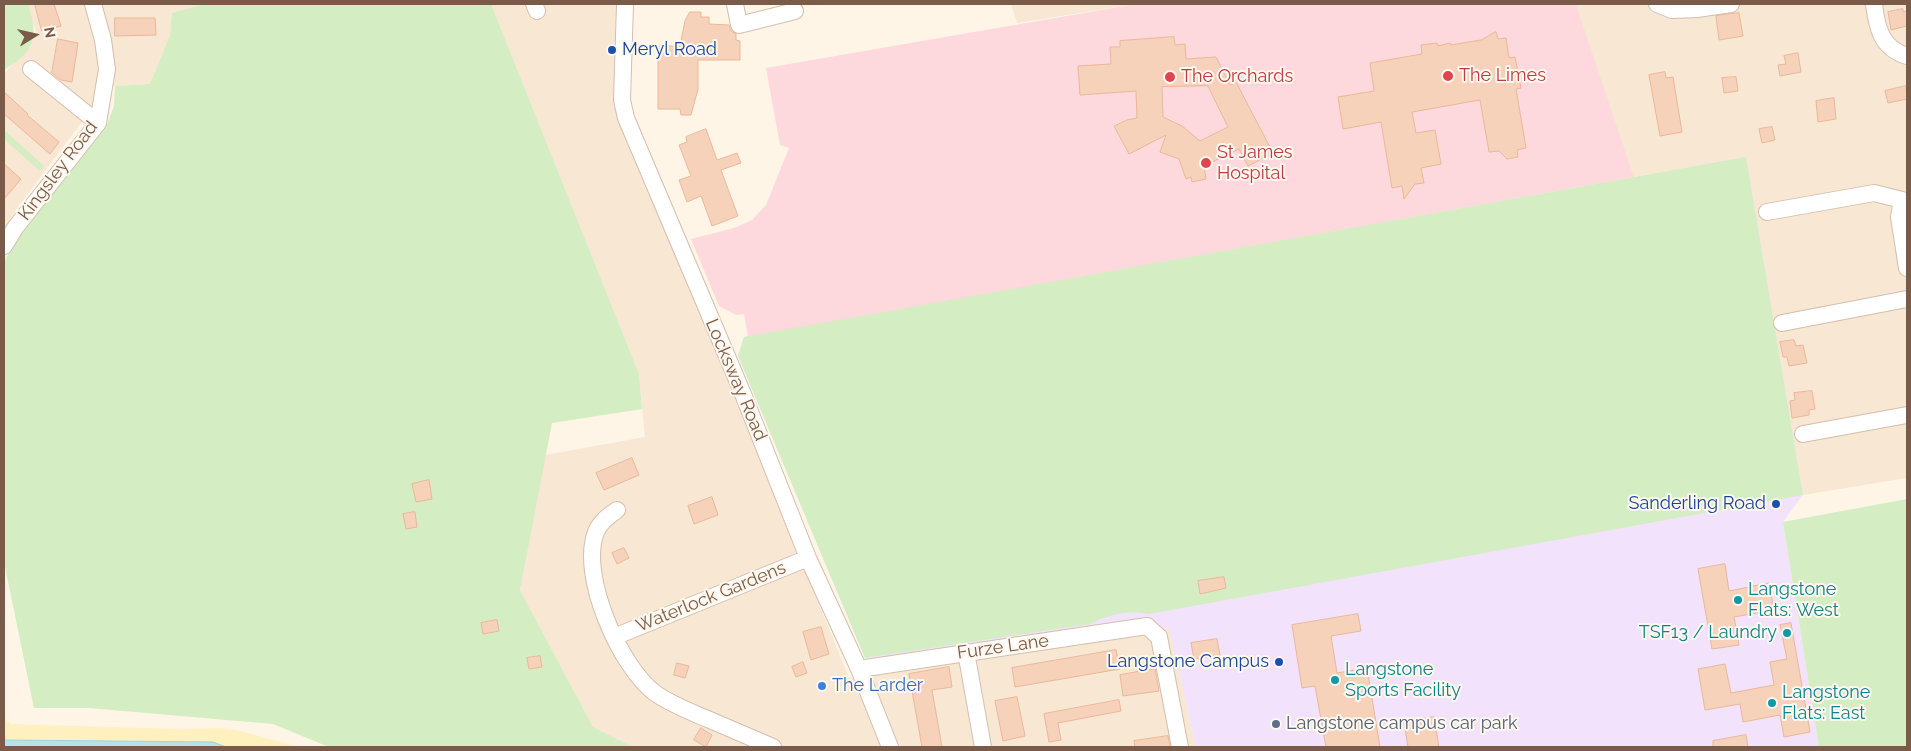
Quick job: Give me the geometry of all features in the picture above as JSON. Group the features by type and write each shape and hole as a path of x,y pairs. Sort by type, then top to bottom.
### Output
{"street":[{"name":"Kingsley Road","path":"4,246 9,224 98,123 107,69 103,40 93,4"},
{"name":"Locksway Road","path":"625,4 622,100 626,118 743,394 808,558 859,669 890,747"},
{"path":"735,4 739,25 795,11"},
{"path":"1658,4 1672,10 1732,4"},
{"path":"1874,4 1879,33 1889,46 1907,56"},
{"path":"32,69 98,123"},
{"path":"1767,212 1874,193 1905,197 1899,217 1907,268"},
{"path":"1782,323 1907,299"},
{"path":"1803,434 1907,415"},
{"path":"617,510 598,526 594,537 592,550 596,589 604,615 614,637 635,673 659,695 678,707 773,747"},
{"name":"Waterlock Gardens","path":"614,637 808,558"},
{"name":"Furze Lane","path":"859,669 1147,626 1159,636 1180,747"},
{"path":"966,652 984,747"}],"shaded area":[{"path":"27,4 204,4 172,13 170,35 150,84 115,86 95,84 94,106 17,208 4,234 4,74 37,35"},
{"path":"491,4 616,4 614,77 619,105 628,132 849,678 1169,628 1196,747 633,747 593,727 520,590 545,455 645,437 639,374"},
{"path":"1011,4 1136,4 1017,23"},
{"name":"St James Hospital","path":"1136,4 1576,4 1634,177 748,337 744,314 736,315 719,306 691,239 734,228 752,220 766,205 789,148 780,145 766,68"},
{"path":"1576,4 1907,4 1907,478 1803,495 1746,158 1634,177"},
{"path":"1746,157 1803,495 1783,522 1819,747 1196,747 1169,628 865,658 738,356 744,337"}],"green space":[{"path":"4,4 28,4 33,35 32,43 28,50 4,70"},
{"path":"204,4 491,4 639,374 642,409 552,423 520,590 593,727 633,747 329,747 273,724 89,708 34,708 4,562 4,263 11,247 106,127 114,106 115,86 150,84 170,35 172,13"},
{"path":"4,130 44,166 40,171 4,139"},
{"path":"1746,157 1803,495 1149,614 1133,612 1118,614 1090,624 865,658 738,356 744,337"},
{"path":"1907,499 1907,747 1819,747 1783,522"}],"sand":[{"path":"4,705 6,720 11,724 178,729 219,728 236,730 299,747 48,747 4,743"}],"water":[{"path":"4,740 213,742 226,747 4,747"}],"building":[{"path":"35,4 54,4 61,26 42,31"},
{"path":"1903,9 1903,12 1907,11 1907,26 1891,30 1888,12"},
{"path":"690,12 701,12 701,17 709,17 709,24 729,25 731,31 736,34 736,40 740,41 740,60 698,60 698,89 691,115 681,115 680,109 658,109 658,46 680,46 685,21"},
{"path":"1739,13 1743,36 1719,40 1716,16"},
{"path":"115,18 155,18 156,35 115,36"},
{"path":"1496,32 1498,39 1506,38 1509,58 1515,57 1521,88 1516,89 1526,148 1517,150 1518,157 1507,159 1499,151 1489,152 1480,100 1412,112 1416,133 1435,130 1441,164 1421,168 1424,183 1415,184 1404,199 1402,186 1392,188 1381,122 1343,129 1338,97 1374,91 1370,63 1422,54 1421,45 1437,43 1438,46 1450,43 1451,45 1481,40"},
{"path":"1174,37 1175,45 1185,44 1186,59 1216,57 1230,85 1236,82 1273,153 1248,166 1239,149 1204,166 1206,179 1192,182 1191,177 1186,179 1179,159 1160,152 1166,135 1129,154 1114,126 1137,118 1136,91 1080,95 1078,66 1111,64 1110,47 1120,47 1120,41","holes":["1208,86 1228,127 1200,141 1182,126 1163,117 1162,87"]},
{"path":"58,39 78,43 72,82 61,80 52,73"},
{"path":"1798,53 1801,72 1780,76 1778,65 1786,64 1784,56"},
{"path":"1665,72 1666,78 1673,77 1682,132 1660,136 1649,75"},
{"path":"1736,77 1738,91 1724,93 1722,78"},
{"path":"1906,86 1907,99 1888,103 1885,91"},
{"path":"4,92 27,115 59,142 50,154 4,114"},
{"path":"1834,98 1836,119 1818,122 1816,101"},
{"path":"1772,127 1775,140 1762,143 1759,129"},
{"path":"706,129 717,160 737,153 741,163 721,170 738,216 712,226 701,196 687,202 679,180 691,176 679,145 687,142 686,137"},
{"path":"4,164 21,179 4,199"},
{"path":"1794,340 1796,346 1803,345 1807,363 1789,366 1787,357 1783,357 1780,342"},
{"path":"1812,391 1815,409 1809,410 1809,415 1792,418 1790,401 1795,400 1794,393"},
{"path":"632,458 639,475 604,490 596,473"},
{"path":"429,480 432,499 416,502 412,484"},
{"path":"712,497 718,515 694,524 688,506"},
{"path":"415,512 417,527 406,529 403,514"},
{"path":"624,548 629,558 617,564 612,553"},
{"name":"Langstone Flats: West","path":"1725,564 1729,591 1769,583 1774,610 1734,617 1739,645 1712,649 1698,569"},
{"path":"1224,577 1226,588 1200,594 1198,581"},
{"name":"Langstone Sports Facility","path":"1358,614 1361,631 1331,636 1337,673 1367,668 1380,747 1326,747 1315,686 1302,688 1292,625"},
{"path":"497,620 499,631 483,634 481,623"},
{"name":"Langstone Flats: East","path":"1791,623 1810,732 1784,737 1780,715 1743,722 1740,704 1705,710 1698,669 1725,664 1731,693 1774,685 1770,662 1787,659 1780,625"},
{"path":"821,627 829,654 811,660 803,632"},
{"path":"1217,639 1220,655 1194,659 1191,643"},
{"path":"1116,650 1120,669 1015,687 1012,668"},
{"path":"540,656 542,667 529,669 527,658"},
{"path":"803,662 807,673 796,677 792,667"},
{"path":"677,663 689,666 685,678 674,675"},
{"path":"949,667 952,687 932,690 942,747 922,747 909,674"},
{"path":"1155,669 1159,691 1123,696 1120,675"},
{"path":"1017,697 1025,736 1003,741 995,701"},
{"path":"1119,700 1121,711 1058,723 1061,740 1049,742 1044,714"},
{"path":"1434,717 1439,747 1408,747 1404,722"},
{"path":"701,728 712,735 706,747 694,740"},
{"path":"1746,735 1748,747 1713,747 1713,741"},
{"path":"1168,736 1170,747 1135,747 1134,741"}],"place":[{"name":"Meryl Road","path":"612,50"},
{"name":"The Limes","path":"1448,76"},
{"name":"The Orchards","path":"1170,77"},
{"name":"St James Hospital","path":"1206,163"},
{"name":"Sanderling Road","path":"1776,504"},
{"name":"Langstone Flats: West","path":"1738,600"},
{"name":"TSF13 / Laundry","path":"1787,633"},
{"name":"Langstone Campus","path":"1279,662"},
{"name":"Langstone Sports Facility","path":"1335,680"},
{"name":"The Larder","path":"822,686"},
{"name":"Langstone Flats: East","path":"1772,703"},
{"name":"Langstone campus car park","path":"1276,724"}]}
